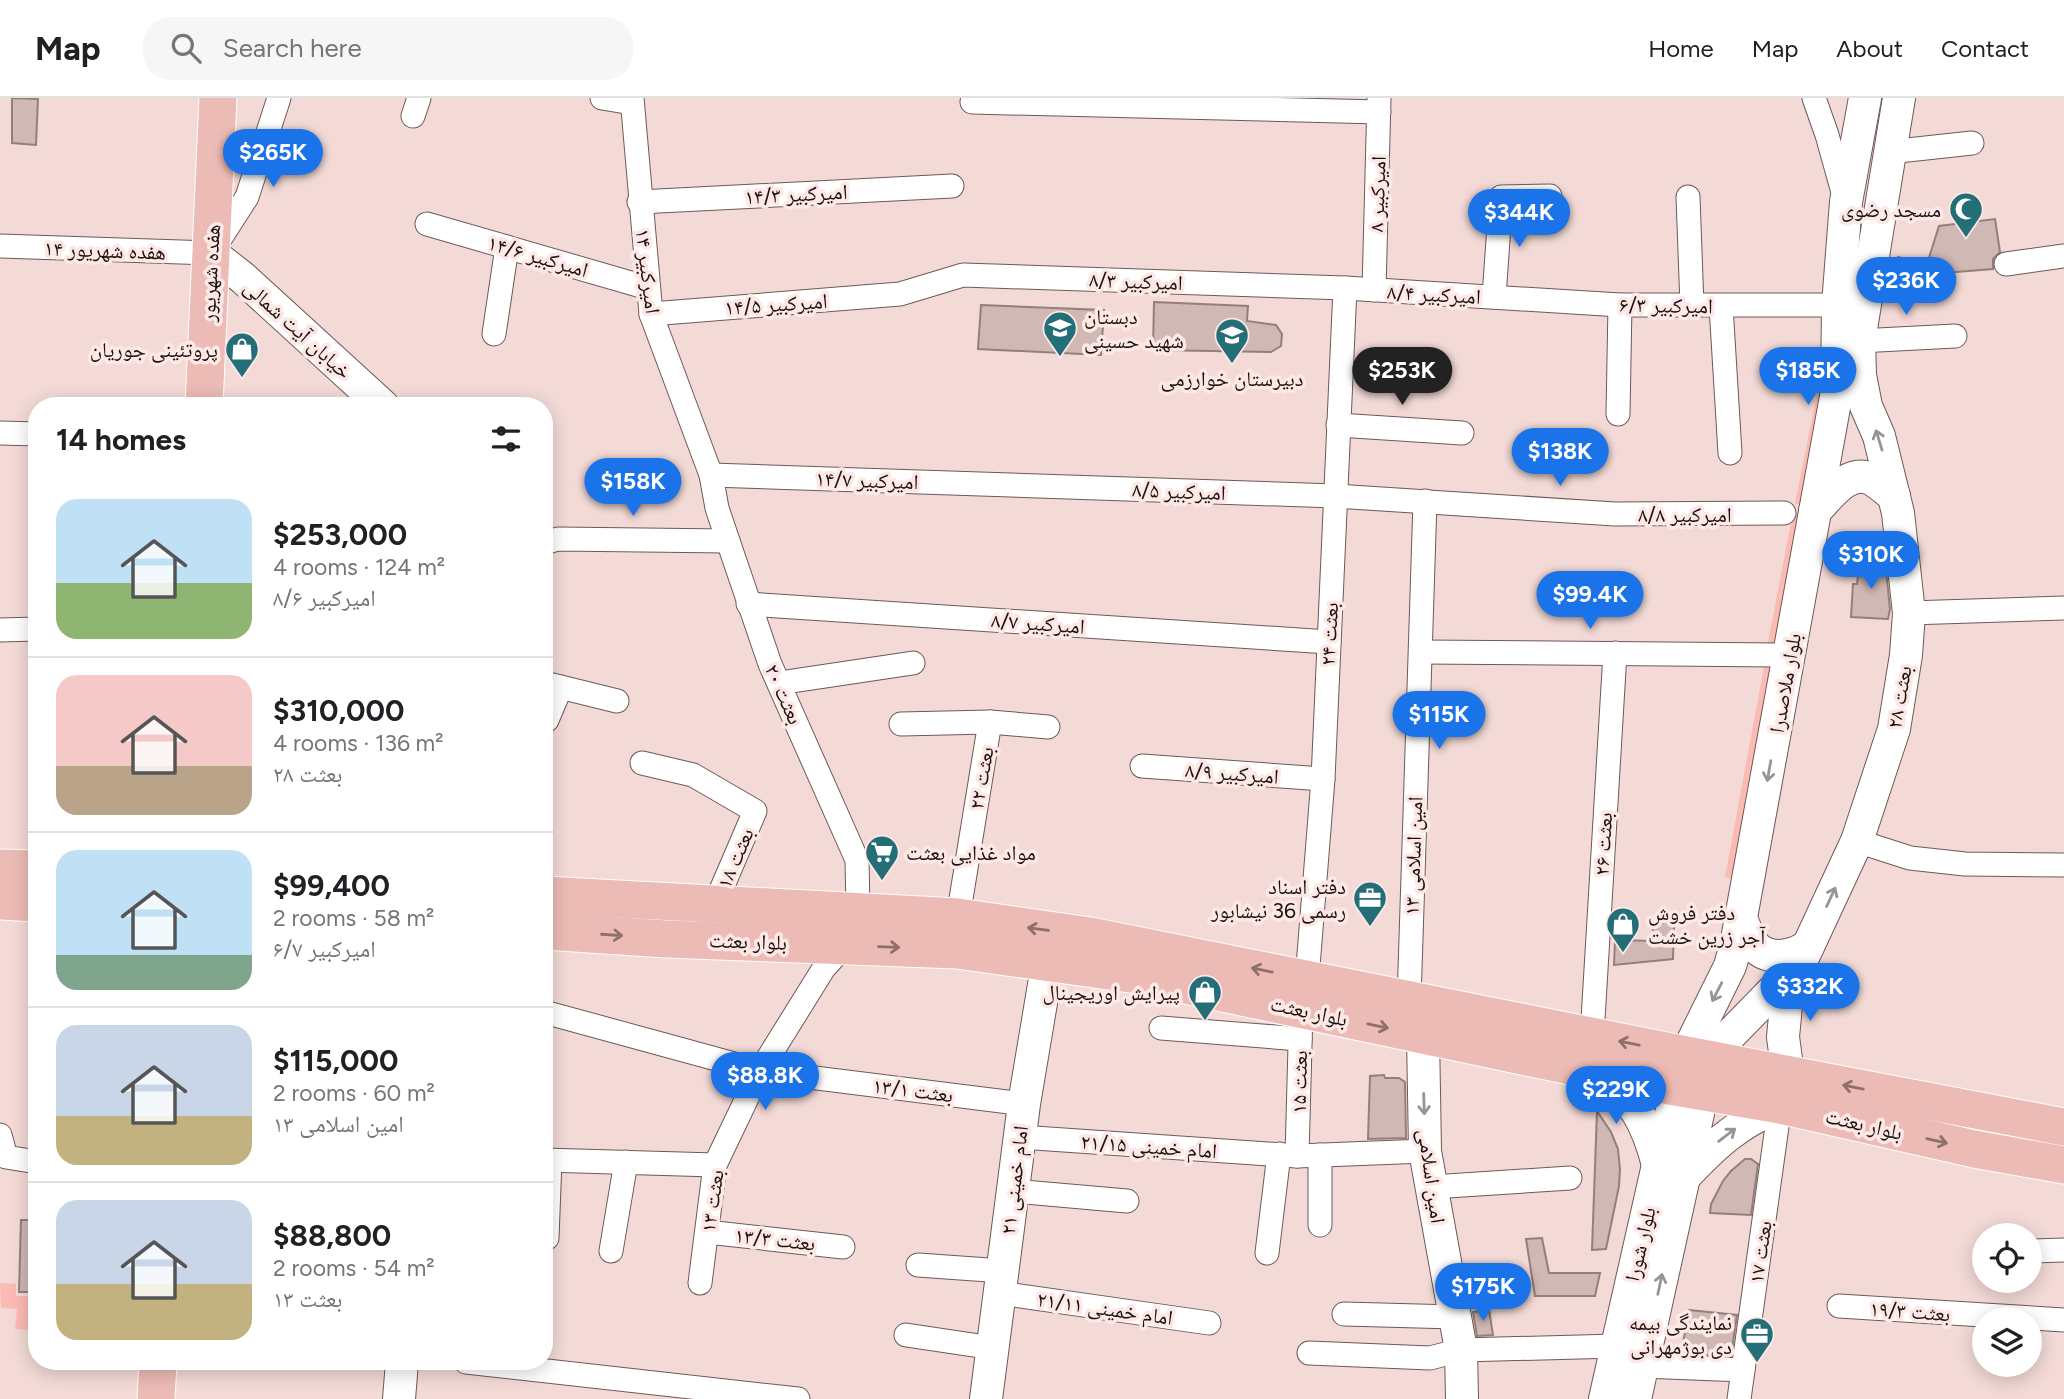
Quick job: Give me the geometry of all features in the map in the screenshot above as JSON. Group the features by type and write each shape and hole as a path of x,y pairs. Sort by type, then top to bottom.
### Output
{"main road":[{"name":"هفده شهریور","path":"204,397 218,98"},
{"name":"بلوار ملاصدرا","path":"1694,1074 1730,966 1741,919 1837,391 1838,305 1846,202 1863,100"},
{"path":"1889,152 1900,101"},
{"name":"بعثت ۲۸","path":"1694,1074 1789,974 1808,946 1857,841 1894,729 1906,655 1909,613 1898,513 1879,436 1866,406 1860,375 1860,341 1889,152"},
{"name":"خیابان آیت شمالی","path":"211,253 243,278 373,397"},
{"path":"1815,511 1839,486 1861,475 1872,479 1894,496"},
{"path":"0,868 28,869"},
{"name":"بلوار بعثت","path":"553,896 958,917 1103,938 1303,1009 1409,1001 1593,1017 1694,1074"},
{"path":"0,901 28,903"},
{"path":"666,939 670,903"},
{"path":"1741,919 1752,943 1763,954 1796,954 1808,946"},
{"name":"بلوار بعثت","path":"553,932 666,939 957,950 1048,961 1137,975 1599,1072 1694,1074 1784,1090 1980,1112 2064,1127"},
{"name":"امام خمینی ۲۱","path":"986,1399 1024,1104 1048,961"},
{"path":"1599,1072 1620,1088 1637,1109 1670,1171 1758,1115 1784,1090 1783,1037 1789,974"},
{"name":"امین اسلامی","path":"1423,1035 1425,1151 1461,1350 1462,1399"},
{"name":"بلوار شورا","path":"1605,1399 1617,1346 1670,1171 1694,1074"},
{"name":"بلوار بعثت","path":"1784,1090 1974,1149 2064,1165"},
{"path":"1974,1149 1980,1112"},
{"name":"بلوار شورا","path":"1636,1399 1670,1171"},
{"path":"156,1399 158,1370"},
{"path":"399,1399 401,1370"}],"street":[{"path":"211,253 247,197 279,98"},
{"path":"602,98 632,100"},
{"path":"1814,98 1846,202"},
{"name":"امیرکبیر ۱۴","path":"632,100 651,314 711,475"},
{"path":"972,102 1379,105"},
{"name":"امیرکبیر ۸","path":"1374,290 1379,105"},
{"path":"1889,152 1972,143"},
{"name":"امیرکبیر ۱۴/۳","path":"639,202 952,186"},
{"path":"1494,298 1501,197 1550,196"},
{"path":"1688,197 1692,306"},
{"name":"امیرکبیر ۱۴/۶","path":"427,224 648,288"},
{"name":"هفده شهریور ۱۴","path":"0,246 211,253"},
{"path":"494,334 507,247"},
{"path":"2006,264 2064,256"},
{"name":"امیرکبیر ۸/۳","path":"900,295 963,275 1374,290"},
{"name":"بعثت ۲۴","path":"1303,1009 1323,779 1345,288"},
{"name":"امیرکبیر ۸/۴","path":"1374,290 1494,298"},
{"name":"امیرکبیر ۱۴/۵","path":"651,314 900,295"},
{"name":"امیرکبیر ۶/۳","path":"1494,298 1620,305 1838,305"},
{"path":"1618,414 1620,305"},
{"path":"1721,306 1730,453"},
{"path":"1860,341 1955,336"},
{"path":"1338,425 1462,432"},
{"path":"0,433 28,434"},
{"name":"امیرکبیر ۱۴/۷","path":"711,475 1023,485"},
{"name":"بعثت ۲۰","path":"711,475 717,508 747,604 857,859 858,911"},
{"name":"امیرکبیر ۸/۵","path":"1023,485 1335,496"},
{"name":"امیرکبیر ۸/۸","path":"1335,496 1615,514 1784,513"},
{"name":"امین اسلامی ۱۳","path":"1409,1001 1425,501"},
{"path":"553,540 728,541"},
{"name":"امیرکبیر ۸/۷","path":"747,604 1329,642"},
{"path":"1909,613 2064,608"},
{"path":"0,630 28,629"},
{"path":"1421,652 1790,655"},
{"name":"بعثت ۲۶","path":"1593,1017 1615,653"},
{"path":"779,683 913,663"},
{"path":"553,685 617,701"},
{"path":"901,724 990,722 1048,727"},
{"name":"بعثت ۲۲","path":"958,917 990,722"},
{"name":"بعثت ۱۸","path":"642,763 693,775 755,811 715,904"},
{"name":"امیرکبیر ۸/۹","path":"1142,766 1323,779"},
{"path":"1857,841 1910,858 1965,864 2064,865"},
{"name":"بعثت ۱۳","path":"701,1283 715,1165 760,1071 824,968 845,945"},
{"path":"1161,1028 1303,1009"},
{"name":"بعثت ۱۵","path":"1267,1254 1288,1155 1303,1009"},
{"name":"بعثت ۱۳/۱","path":"553,1014 760,1071 1024,1104"},
{"name":"بعثت ۱۷","path":"1739,1399 1784,1090"},
{"name":"امام خمینی ۲۱/۱۵","path":"1020,1137 1288,1155 1425,1151"},
{"path":"3,1146 28,1158"},
{"path":"1320,1155 1320,1225"},
{"path":"553,1160 715,1165"},
{"path":"611,1251 626,1162"},
{"path":"1432,1187 1570,1178"},
{"path":"1013,1192 1127,1201"},
{"name":"بعثت ۱۳/۳","path":"707,1232 843,1247"},
{"path":"2042,1251 2064,1250"},
{"name":"امام خمینی ۲۱/۱۱","path":"918,1265 1209,1323"},
{"name":"بعثت ۱۹/۳","path":"1839,1306 2064,1320"},
{"path":"1344,1314 1455,1317"},
{"path":"906,1335 993,1348"},
{"path":"1309,1353 1430,1358 1461,1350 1617,1346"},
{"path":"1642,1366 1743,1370"},
{"path":"529,1370 711,1393 798,1399"}],"shaded area":[{"path":"1819,383 1828,386 1804,505 1795,504"},
{"path":"1793,512 1802,514 1777,648 1767,647"},
{"path":"1765,661 1774,663 1734,879 1725,877"},
{"path":"0,1283 16,1284 16,1296 28,1296 28,1330 15,1329 17,1309 1,1308"}],"building":[{"path":"12,98 38,99 36,145 12,143"},
{"name":"مسجد رضوی","path":"1995,219 2000,252 1993,259 1993,269 1893,277 1898,257 1927,264 1939,226"},
{"path":"1154,302 1248,306 1247,321 1276,325 1282,334 1281,346 1271,352 1153,350"},
{"path":"981,305 1104,310 1101,355 978,349"},
{"path":"1860,560 1885,561 1890,609 1888,619 1851,617 1853,584 1857,584"},
{"path":"1653,922 1674,923 1673,959 1614,965 1615,940 1653,941"},
{"path":"1384,1075 1385,1078 1399,1078 1405,1082 1406,1138 1368,1139 1370,1076"},
{"path":"1597,1111 1618,1149 1620,1170 1606,1249 1592,1250"},
{"path":"1745,1159 1751,1159 1758,1164 1751,1215 1710,1213 1711,1204 1723,1181"},
{"path":"21,1220 28,1220 28,1292 19,1292"},
{"path":"1542,1238 1549,1273 1600,1273 1595,1296 1535,1296 1526,1239"},
{"path":"1489,1310 1493,1335 1477,1336 1473,1312"},
{"path":"1689,1310 1737,1315 1731,1356 1681,1354"}],"place":[{"name":"مسجد رضوی","path":"1966,239"},
{"name":"دبستان شهید حسینی","path":"1060,358"},
{"name":"دبیرستان خوارزمی","path":"1232,365"},
{"name":"پروتئینی جوریان","path":"242,379"},
{"name":"مواد غذایی بعثت","path":"882,882"},
{"name":"دفتر اسناد رسمی 36 نیشابور","path":"1370,928"},
{"name":"دفتر فروش آجر زرین خشت","path":"1623,954"},
{"name":"پیرایش اوریجینال","path":"1205,1022"},
{"name":"نمایندگی بیمه دی بوژمهرانی","path":"1757,1364"}]}
